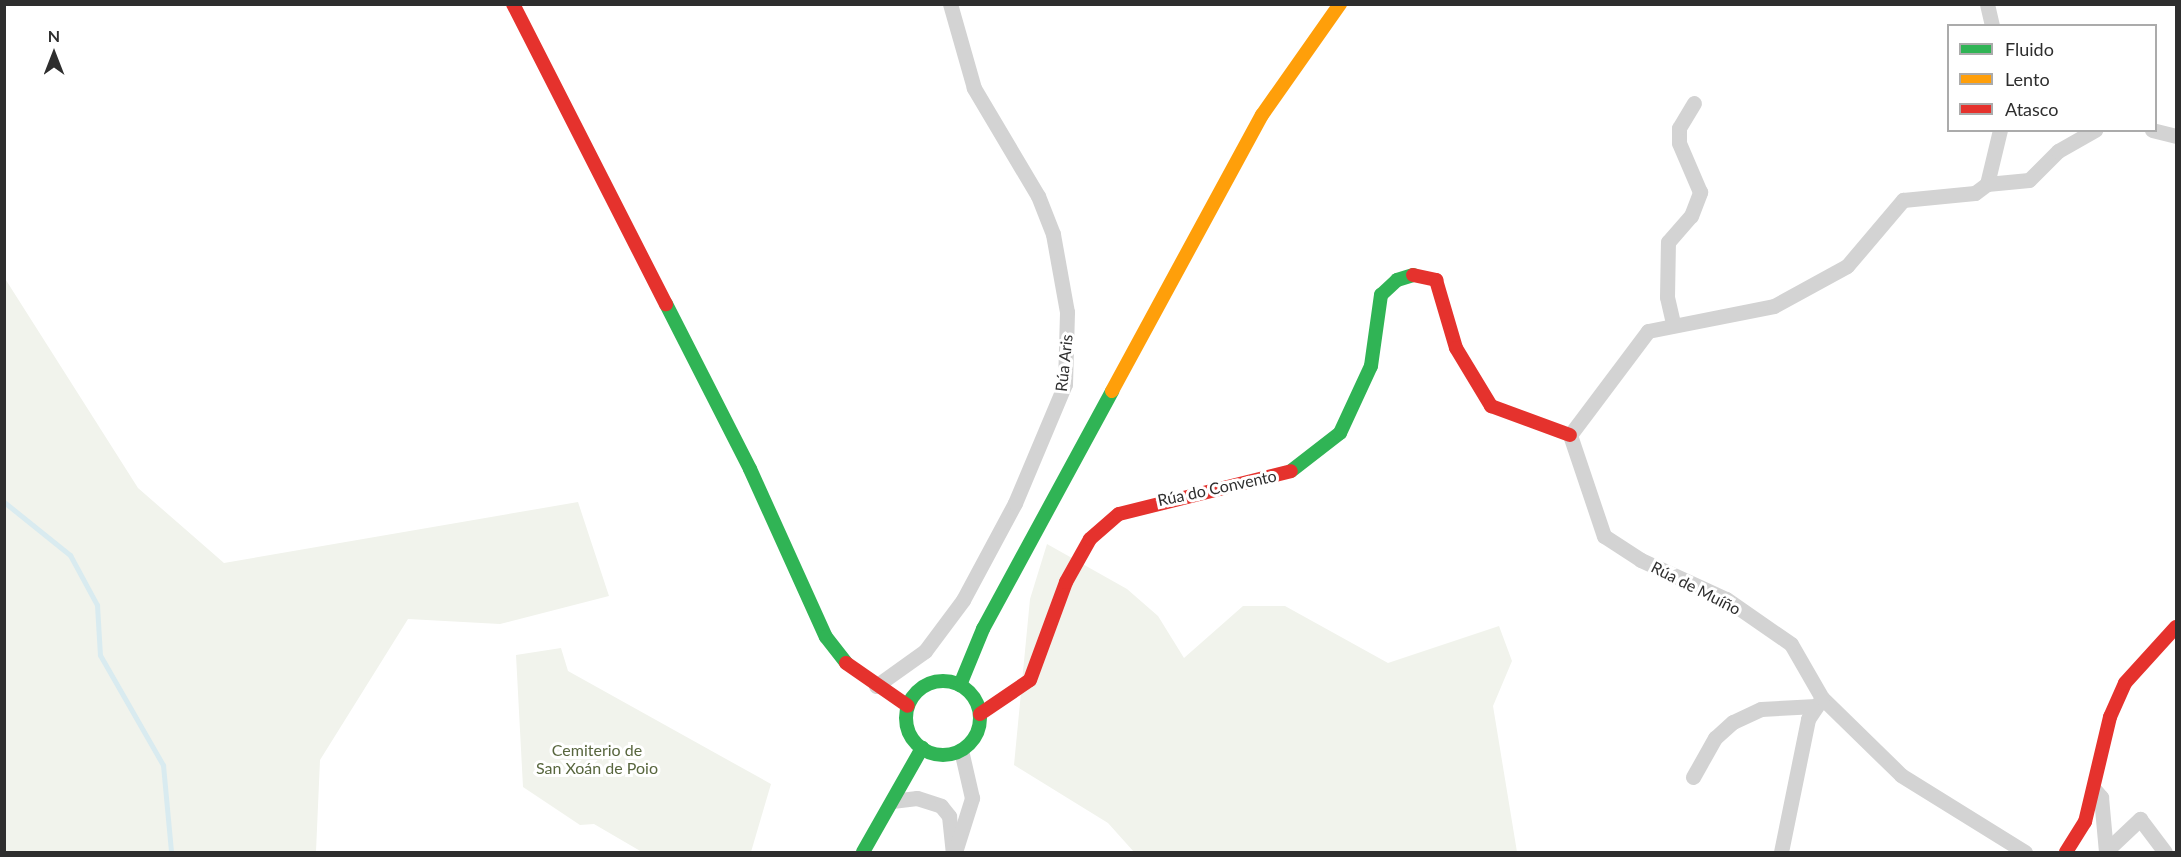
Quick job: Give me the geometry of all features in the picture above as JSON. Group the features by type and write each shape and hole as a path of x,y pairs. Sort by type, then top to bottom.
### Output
{"main road":[{"path":"513,4 750,470 826,637 847,664 908,706"},
{"path":"960,685 989,618 1262,115 1340,4"},
{"name":"Rúa do Convento","path":"980,714 1030,680 1066,582 1090,539 1119,514 1158,500 1282,475 1320,453 1340,433 1371,366 1381,295 1397,280 1422,273 1436,280 1456,348 1491,405 1570,435"},
{"path":"2066,852 2085,822 2110,717 2125,683 2176,627"},
{"path":"960,685 980,714 976,735 961,750 941,755 922,748 909,732 908,706 924,687 960,685"},
{"path":"863,852 922,748"}],"street":[{"name":"Rúa Aris","path":"876,686 925,651 963,600 1015,503 1065,384 1067,312 1053,234 1038,196 974,88 950,4"},
{"path":"1987,4 1992,24"},
{"path":"1674,323 1667,297 1668,242 1691,216 1700,192 1679,143 1679,128 1694,104"},
{"path":"2157,131 2176,136"},
{"path":"1987,184 2000,132"},
{"path":"1570,435 1648,331 1674,323 1774,306 1847,266 1903,200 1975,193 1987,184 2029,180 2058,151 2091,132"},
{"name":"Rúa de Muíño","path":"1570,435 1604,536 1641,560 1726,599 1791,644 1819,702 1901,775 2025,852"},
{"path":"1694,777 1715,738 1733,722 1761,709 1819,702"},
{"path":"1781,852 1808,719 1819,702"},
{"path":"954,852 972,798 961,750"},
{"path":"2094,789 2100,797 2106,852"},
{"path":"892,801 917,798 941,806 949,816 954,852"},
{"path":"2106,852 2140,819 2165,852"}],"green space":[{"path":"4,277 138,488 224,563 578,502 609,596 500,624 408,619 320,760 316,852 5,852"},
{"path":"1047,544 1127,589 1158,616 1184,658 1243,606 1285,606 1388,663 1499,626 1512,661 1493,706 1517,852 1134,852 1108,823 1014,765 1030,599"},
{"name":"Cemiterio de San Xoán de Poio","path":"561,648 568,671 771,784 751,852 642,852 594,824 580,825 523,787 516,655"}],"waterway":[{"path":"4,502 70,555 97,605 100,655 163,765 171,852"}],"traffic: fast":[{"path":"1291,471 1340,433 1371,366 1381,295 1397,280 1413,275"},
{"path":"666,304 750,469 826,637 846,663"},
{"path":"960,685 983,629 1112,391"},
{"path":"943,681 957,684 969,692 977,704 980,718 977,732 969,744 957,752 943,755 929,752 917,744 909,732 906,718 909,704 917,692 929,684 943,681"},
{"path":"863,852 922,748"}],"traffic: slow":[{"path":"1112,391 1262,115 1340,4"}],"traffic: jam":[{"path":"513,4 666,304"},
{"path":"1413,275 1436,280 1456,348 1491,406 1570,435"},
{"path":"980,714 1030,680 1066,582 1090,539 1119,514 1291,471"},
{"path":"2066,852 2085,822 2110,717 2125,683 2176,627"},
{"path":"846,663 908,706"}]}
